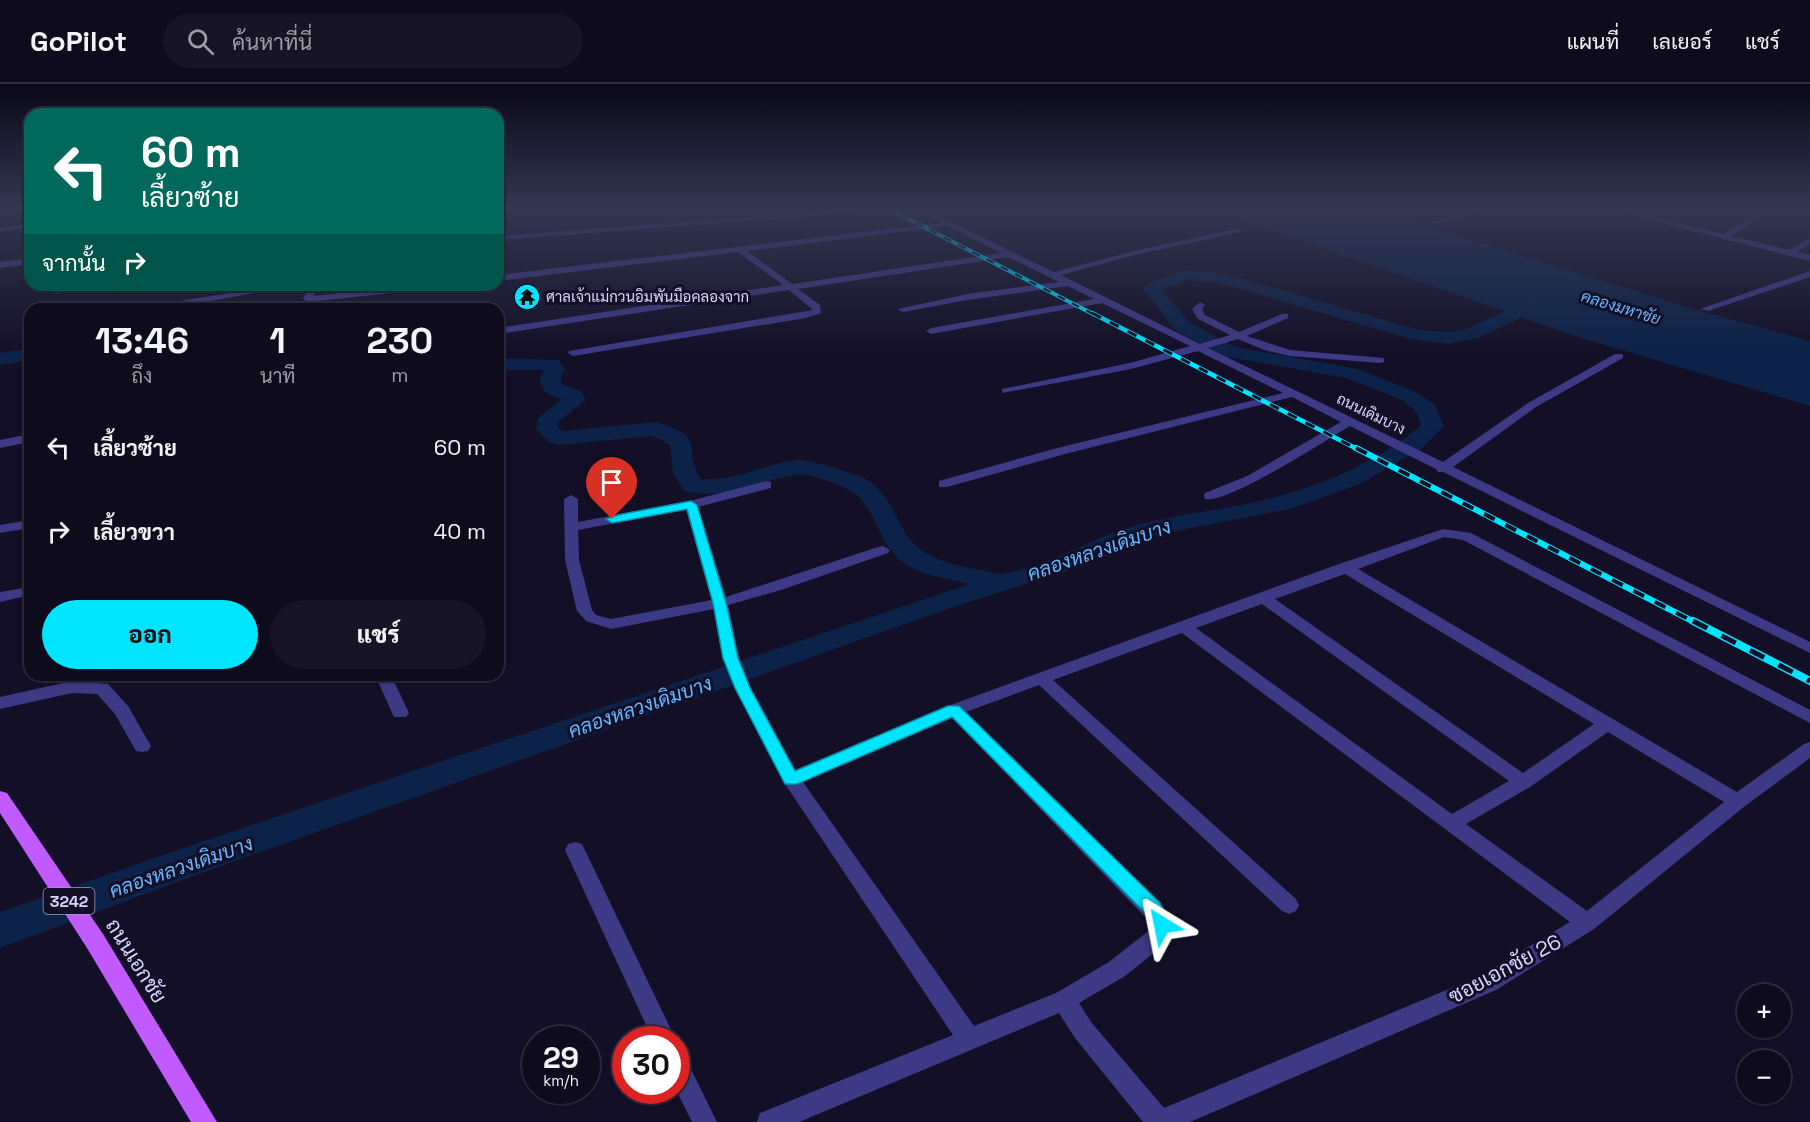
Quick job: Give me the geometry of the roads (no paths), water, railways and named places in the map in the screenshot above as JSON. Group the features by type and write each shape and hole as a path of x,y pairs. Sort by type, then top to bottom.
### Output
{"main road":[{"name":"ถนนเอกชัย","path":"0,798 94,941 205,1122"}],"street":[{"path":"504,277 678,256"},
{"path":"573,353 816,313 817,307 750,256"},
{"path":"504,330 994,256"},
{"name":"ถนนเดิมบาง","path":"1015,256 1810,648"},
{"path":"1052,275 1121,256"},
{"path":"0,266 24,262"},
{"path":"1705,309 1810,274"},
{"path":"903,309 967,297 1068,283"},
{"path":"186,303 258,291"},
{"path":"311,291 308,299 383,291"},
{"path":"931,331 1103,300"},
{"path":"1200,305 1197,309 1202,317 1268,348 1290,353 1380,360"},
{"path":"1006,392 1201,349 1285,316"},
{"path":"1441,468 1532,405 1619,356"},
{"path":"944,484 1061,451 1292,394"},
{"path":"1210,496 1251,479 1351,421"},
{"path":"0,444 24,439"},
{"path":"573,527 691,505 766,485"},
{"path":"571,499 572,560 585,611 591,618 611,624 720,603 776,587 883,550"},
{"path":"691,505 720,603 731,658 743,688 791,779 969,1039"},
{"path":"0,529 24,525"},
{"path":"791,779 954,710 1443,533 1466,536 1810,717"},
{"path":"1344,567 1738,801"},
{"path":"0,597 24,592"},
{"path":"1262,597 1523,782"},
{"path":"1184,627 1587,923"},
{"path":"1042,679 1289,905"},
{"path":"386,681 400,713"},
{"path":"0,703 72,687 102,688 122,710 142,746"},
{"path":"769,1122 1064,1000 1117,969 1162,933 1160,918 954,710"},
{"path":"1452,823 1523,782 1608,723"},
{"name":"ซอยเอกชัย 26","path":"1160,1122 1488,983 1587,923 1738,801 1810,749"},
{"path":"575,850 659,1026"},
{"path":"1064,1000 1083,1030 1160,1122"},
{"path":"690,1091 705,1122"}],"water":[{"name":"คลองมหาชัย","path":"1347,256 1524,256 1687,307 1810,341 1810,406 1578,337"}],"waterway":[{"name":"คลองหลวงเดิมบาง","path":"0,930 205,856 946,600 1081,558 1122,538 1184,522 1281,504 1352,479 1414,443 1433,426 1427,410 1409,396 1351,373 1230,352 1182,326 1152,288 1185,275 1221,278 1417,335 1449,338 1473,333 1549,297"},
{"path":"0,359 24,355"},
{"path":"504,364 552,364 555,369 551,375 551,387 562,393 574,395 575,400 549,418 547,430 558,438 655,429 669,434 681,443 685,473 693,486 716,488 800,467 857,484 882,509 904,550 929,566 999,582"}],"railway":[{"path":"981,256 1095,315"},
{"path":"1092,313 1359,450"},
{"path":"1356,448 1696,623"},
{"path":"1693,621 1810,681"}],"place":[{"name":"ศาลเจ้าแม่กวนอิมพันมือคลองจาก","path":"527,297"}]}
